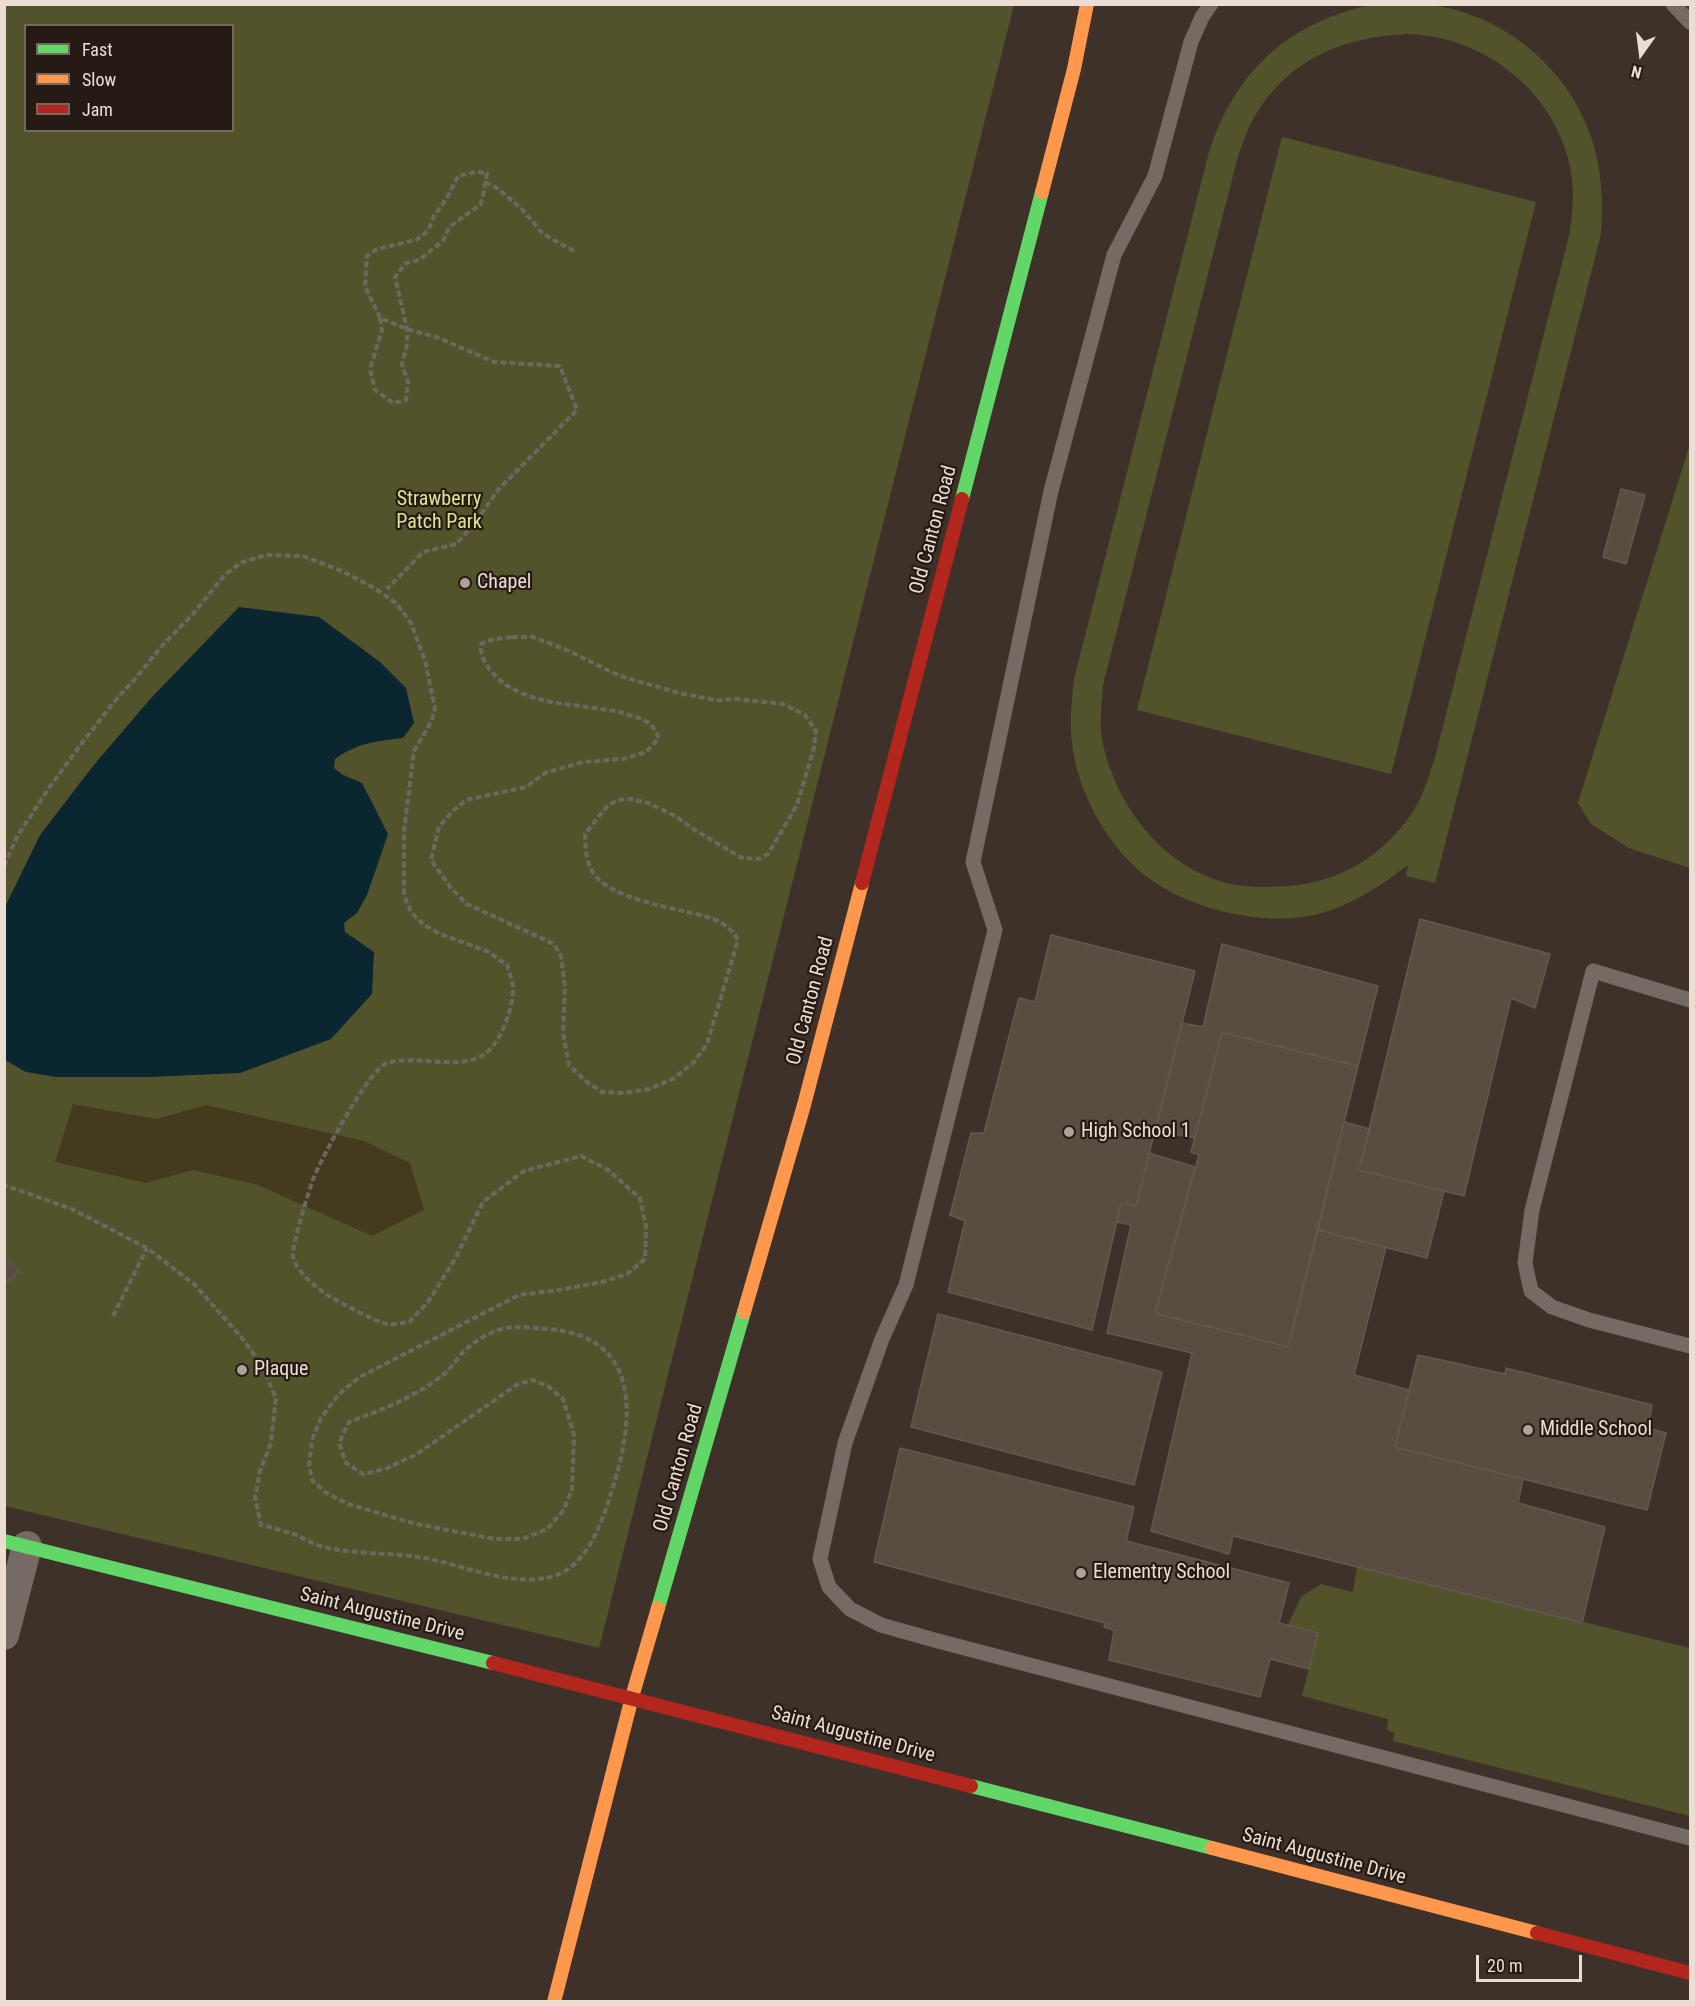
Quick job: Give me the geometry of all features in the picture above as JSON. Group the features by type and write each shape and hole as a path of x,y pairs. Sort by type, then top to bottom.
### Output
{"main road":[{"name":"Old Canton Road","path":"554,2001 632,1697 804,1105 1071,80 1087,4"},
{"name":"Saint Augustine Drive","path":"16,1543 632,1697 1690,1973"}],"street":[{"path":"4,1635 16,1543"}],"lane":[{"path":"1211,4 1202,17 1191,42 1155,176 1114,255 1051,491 973,862 995,930 906,1285 882,1339 845,1443 820,1559 829,1587 850,1609 881,1625 1690,1838"},
{"path":"1673,4 1690,22"},
{"path":"1690,1000 1593,971 1532,1210 1525,1263 1531,1291 1552,1307 1589,1320 1690,1346"}],"path":[{"path":"475,172 486,173 486,182 480,205 449,227 443,241 419,260 406,263 395,277 407,329 407,344 402,365 408,382 406,400 393,403 375,390 370,369 382,330 380,318 364,286 367,256 377,249 416,240 428,231 434,216 447,198 458,176 475,172"},
{"path":"486,182 497,188 522,209 543,234 574,251"},
{"path":"380,318 439,338 494,362 560,366 577,410 498,490 475,523 456,544 423,552 387,589"},
{"path":"4,866 18,835 85,739 161,647 201,605 224,576 240,563 266,555 303,556 344,572 396,603 411,623 425,660 435,710 431,722 414,751 404,831 404,895 411,912 424,925 440,934 487,951 507,965 513,987 511,1005 502,1031 485,1054 463,1062 386,1063 371,1077 344,1119 313,1178 296,1237 293,1258 302,1274 327,1294 388,1324 409,1322 428,1302 455,1259 483,1202 524,1171 581,1156 608,1170 640,1198 646,1227 645,1259 627,1274 602,1282 519,1295 360,1377 339,1394 321,1418 312,1440 309,1465 312,1480 325,1492 348,1504 446,1531 495,1539 523,1539 547,1529 563,1511 572,1490 574,1435 563,1399 549,1387 533,1380 518,1384 417,1454 385,1469 363,1474 346,1463 339,1443 349,1422 394,1405 424,1388 444,1374 465,1350 485,1336 506,1329 561,1330 587,1338 604,1347 615,1364 625,1387 627,1413 622,1460 605,1513 592,1540 568,1569 555,1575 536,1579 504,1577 425,1558 320,1546 261,1525 255,1497 260,1471 271,1443 276,1398 261,1364 242,1338 195,1285 147,1248 72,1209 4,1185"},
{"path":"533,637 569,651 620,676 679,693 715,699 783,704 805,715 816,731 814,748 797,805 768,854 759,859 742,858 675,816 631,799 619,800 608,805 585,834 587,858 594,874 604,883 627,896 704,915 733,931 738,940 707,1044 693,1062 673,1079 649,1089 624,1093 602,1092 569,1065 563,1033 565,987 561,956 554,944 467,904 451,888 431,860 439,827 466,800 526,787 545,773 583,762 623,759 646,752 659,738 651,724 636,717 612,711 561,705 526,695 505,683 485,664 480,650 481,644 490,640 533,637"},
{"path":"113,1316 147,1248"}],"green space":[{"path":"1408,3 1430,5 1484,20 1532,50 1569,92 1583,117 1593,143 1601,188 1601,234 1435,883 1406,876 1408,865 1347,903 1314,915 1280,919 1246,916 1193,902 1153,881 1131,863 1109,837 1084,791 1074,758 1071,734 1072,695 1074,679 1209,152 1220,123 1234,97 1268,55 1290,38 1314,24 1370,5","holes":["1408,34 1435,37 1461,44 1486,55 1528,88 1545,109 1559,132 1572,178 1572,220 1568,240 1434,761 1418,803 1394,836 1380,849 1364,861 1329,878 1290,886 1253,887 1231,884 1207,876 1184,864 1164,849 1131,811 1118,788 1102,740 1103,685 1238,156 1253,119 1270,94 1286,78 1303,64 1322,54 1341,46 1385,36"]},
{"name":"Strawberry Patch Park","path":"5,5 1014,5 599,1648 5,1506"},
{"path":"1282,137 1536,202 1391,774 1137,710"},
{"path":"1690,444 1690,868 1629,848 1591,824 1578,803"},
{"path":"1357,1567 1690,1648 1690,1816 1393,1741 1394,1733 1387,1730 1388,1719 1302,1696 1318,1633 1288,1625 1301,1597 1321,1584 1353,1592"}],"sand":[{"path":"73,1104 156,1119 206,1105 364,1141 410,1163 424,1210 372,1236 258,1185 193,1170 146,1183 55,1162"}],"water":[{"path":"239,607 319,617 380,662 406,688 414,723 403,738 351,749 335,759 334,768 343,775 362,783 388,834 367,895 357,913 344,923 345,932 374,952 372,994 331,1039 240,1073 149,1077 56,1077 26,1072 5,1060 5,907 40,835 93,766 151,698"}],"building":[{"path":"1621,489 1645,495 1626,564 1603,557"},
{"path":"1420,919 1550,954 1535,1008 1511,998 1464,1196 1359,1170"},
{"name":"High School 1","path":"1051,935 1195,971 1136,1206 1121,1203 1092,1330 948,1292 965,1221 950,1215 971,1133 984,1133 1019,998 1035,1002"},
{"path":"1222,944 1378,986 1358,1066 1222,1032 1195,1138 1155,1131 1182,1023 1203,1027"},
{"path":"1222,1032 1358,1066 1288,1347 1155,1313 1199,1155 1191,1152"},
{"path":"1344,1122 1370,1129 1359,1170 1444,1191 1427,1258 1318,1230"},
{"path":"1149,1153 1195,1167 1155,1313 1288,1347 1318,1230 1386,1247 1354,1375 1409,1390 1395,1447 1523,1479 1518,1503 1605,1527 1582,1623 1233,1536 1229,1554 1151,1531 1192,1353 1107,1333 1131,1225 1117,1222 1121,1203 1136,1206"},
{"path":"4,1257 20,1270 4,1285"},
{"path":"938,1314 1162,1372 1134,1485 911,1427"},
{"name":"Middle School","path":"1418,1355 1505,1374 1506,1368 1652,1405 1648,1428 1666,1433 1647,1510 1395,1447"},
{"name":"Elementry School","path":"900,1448 1134,1507 1126,1541 1289,1583 1279,1623 1318,1633 1309,1669 1270,1659 1260,1697 1109,1660 1114,1630 1104,1627 1105,1623 874,1562"}],"traffic: fast":[{"path":"962,499 1042,192"},
{"path":"658,1608 744,1312"},
{"path":"4,1541 493,1663"},
{"path":"971,1786 1212,1848"}],"traffic: slow":[{"path":"1042,192 1074,69 1087,4"},
{"path":"744,1312 804,1105 862,883"},
{"path":"554,2002 632,1697 658,1608"},
{"path":"1212,1848 1537,1933"}],"traffic: jam":[{"path":"862,883 962,499"},
{"path":"493,1663 971,1786"},
{"path":"1537,1933 1690,1973"}],"place":[{"name":"Chapel","path":"465,583"},
{"name":"High School 1","path":"1069,1132"},
{"name":"Plaque","path":"242,1370"},
{"name":"Middle School","path":"1528,1430"},
{"name":"Elementry School","path":"1081,1573"}]}
